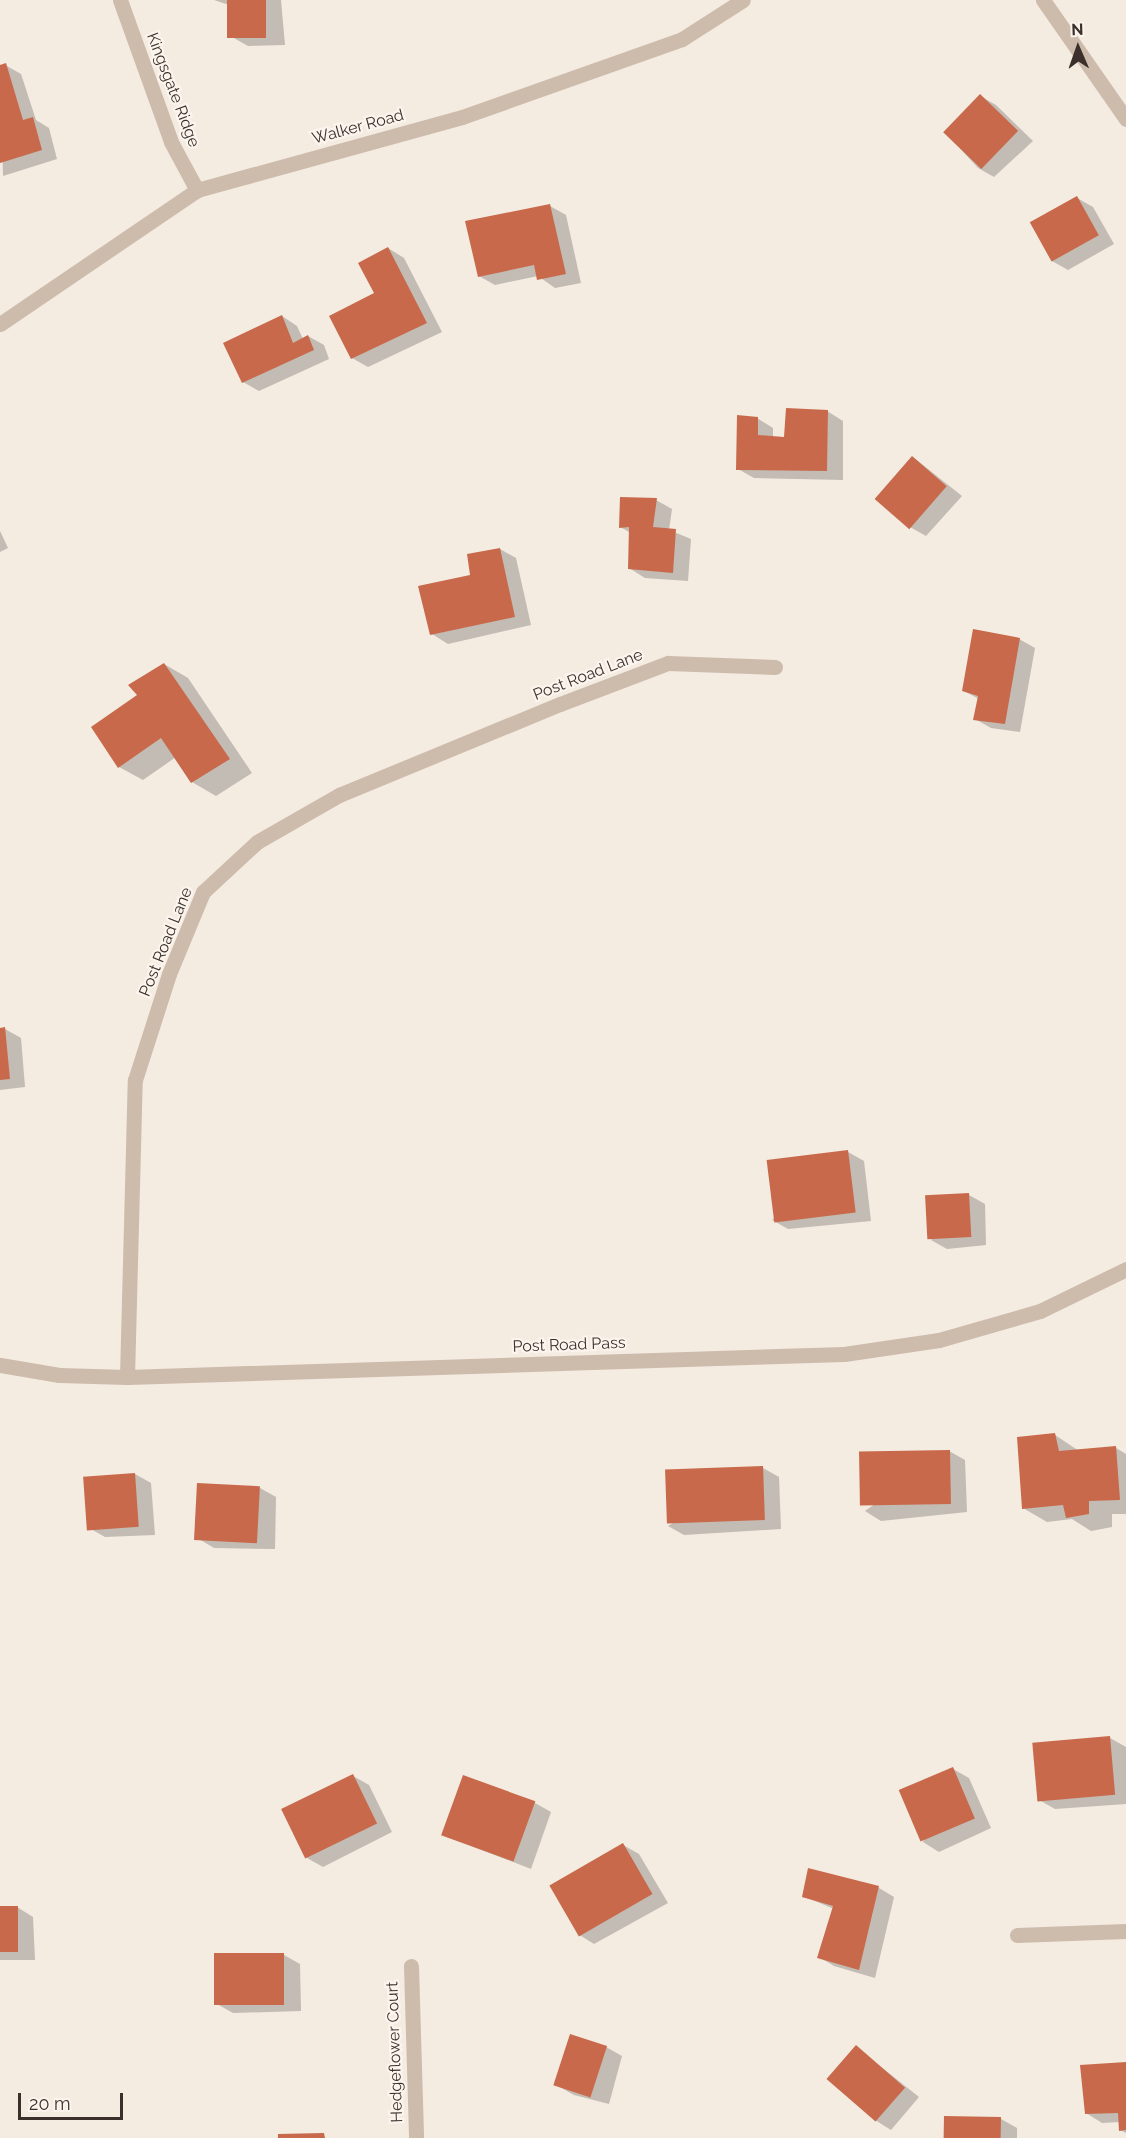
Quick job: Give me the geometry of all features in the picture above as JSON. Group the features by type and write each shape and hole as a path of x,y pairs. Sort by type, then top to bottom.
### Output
{"street":[{"name":"Kingsgate Ridge","path":"120,0 171,142 197,190"},
{"name":"Walker Road","path":"0,324 197,190 462,117 682,39 743,0"},
{"path":"1043,0 1126,119"},
{"name":"Post Road Lane","path":"128,1377 135,1080 169,974 203,892 257,842 339,795 560,704 668,663 775,667"},
{"name":"Post Road Pass","path":"0,1365 59,1375 128,1377 844,1354 939,1340 1040,1311 1126,1269"},
{"path":"1017,1935 1126,1931"},
{"name":"Hedgeflower Court","path":"411,1966 416,2138"}],"building":[{"path":"227,0 266,0 266,38 227,38"},
{"path":"6,63 23,120 33,117 42,150 0,163 0,65"},
{"path":"980,94 1018,131 981,169 943,132"},
{"path":"1077,196 1099,235 1052,262 1030,222"},
{"path":"550,204 566,274 537,280 534,265 478,277 465,221"},
{"path":"388,247 427,323 351,359 329,316 374,293 358,263"},
{"path":"282,315 293,343 308,335 314,350 242,383 223,343"},
{"path":"786,408 828,410 827,471 736,470 737,415 758,417 758,435 784,437"},
{"path":"912,456 947,486 909,529 875,499"},
{"path":"620,497 657,498 653,527 676,529 673,573 628,569 629,527 619,528"},
{"path":"500,548 515,617 430,635 418,586 470,575 467,554"},
{"path":"973,629 1020,638 1005,724 973,720 978,696 962,691"},
{"path":"164,663 230,759 191,783 161,738 118,768 91,727 137,695 128,685"},
{"path":"5,1027 10,1079 0,1080 0,1028"},
{"path":"848,1150 856,1213 774,1223 767,1160"},
{"path":"969,1193 971,1237 927,1239 925,1195"},
{"path":"1055,1433 1059,1451 1116,1446 1120,1500 1089,1501 1089,1514 1066,1518 1063,1505 1022,1509 1017,1437"},
{"path":"950,1450 951,1504 860,1506 859,1452"},
{"path":"763,1466 765,1520 667,1523 665,1469"},
{"path":"135,1473 139,1527 87,1530 83,1477"},
{"path":"197,1483 260,1486 257,1543 194,1540"},
{"path":"1110,1736 1115,1795 1037,1802 1032,1743"},
{"path":"953,1767 975,1819 921,1842 899,1790"},
{"path":"353,1774 377,1823 305,1859 281,1809"},
{"path":"463,1775 535,1801 513,1861 441,1835"},
{"path":"623,1843 652,1894 579,1937 549,1886"},
{"path":"808,1868 879,1886 859,1970 817,1958 833,1906 802,1897"},
{"path":"0,1906 18,1906 18,1952 0,1952"},
{"path":"214,1953 284,1953 284,2005 214,2005"},
{"path":"570,2034 607,2046 590,2097 553,2085"},
{"path":"856,2045 905,2088 876,2122 826,2079"},
{"path":"1126,2062 1126,2130 1119,2131 1118,2113 1085,2114 1080,2065"},
{"path":"944,2116 1001,2117 1001,2138 944,2138"},
{"path":"324,2133 325,2138 278,2138 278,2134"}]}
